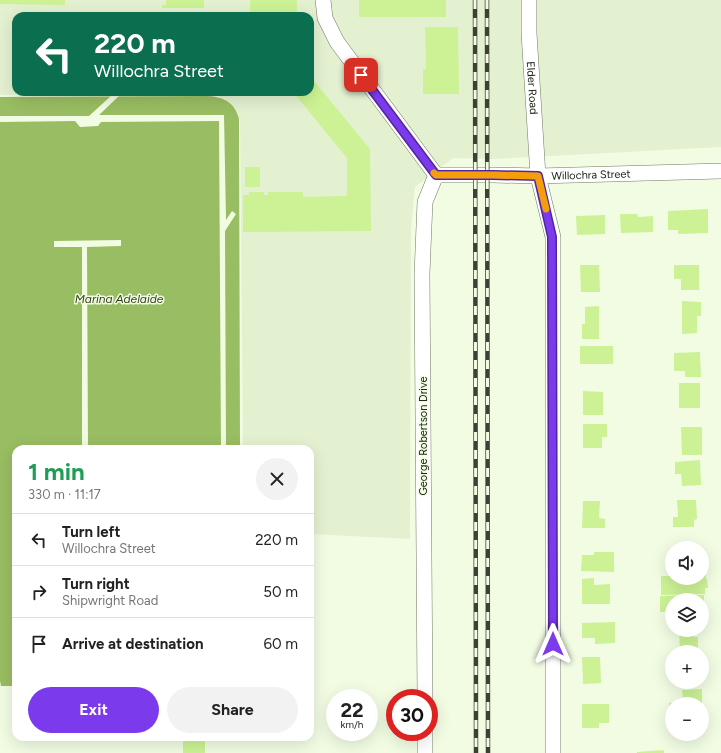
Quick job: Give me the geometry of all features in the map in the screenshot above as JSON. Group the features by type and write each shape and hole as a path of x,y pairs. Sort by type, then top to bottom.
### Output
{"street":[{"path":"323,0 324,18 337,42 436,175"},
{"name":"Elder Road","path":"529,0 538,176 552,237 553,753"},
{"name":"Willochra Street","path":"436,175 538,176 721,171"},
{"name":"George Robertson Drive","path":"425,689 422,274 425,202 436,175"},
{"path":"425,741 425,753"}],"shaded area":[{"path":"0,0 721,0 721,147 495,159 453,158 415,187 411,229 410,539 314,534 314,445 243,445 240,120 218,96 314,96 314,12 12,12 12,95 0,95"}],"water":[{"name":"Marina Adelaide","path":"208,96 223,99 228,102 235,108 239,119 240,445 12,445 12,686 1,686 0,681 0,97"}],"pier":[{"path":"111,96 119,96 99,115 224,115 226,220 232,211 236,214 225,231 226,445 221,445 219,121 101,122 98,126 80,127 75,121 0,122 0,116 89,116"},
{"path":"121,240 121,246 87,247 88,445 82,445 82,247 54,247 54,241"}],"building":[{"path":"0,0 65,0 65,5 0,4"},
{"path":"166,0 204,0 204,8 162,8 162,5 166,5"},
{"path":"250,0 297,0 297,12 250,12"},
{"path":"359,0 446,0 446,17 359,17"},
{"path":"425,27 458,27 459,94 423,94 423,69 426,69"},
{"path":"314,81 370,149 371,231 243,232 243,195 249,195 249,192 264,192 264,195 268,195 268,192 303,192 303,197 347,196 347,158 296,96 314,96"},
{"path":"245,167 260,167 260,187 245,187"},
{"path":"708,209 708,233 678,234 678,230 668,230 668,211"},
{"path":"620,214 637,214 638,217 653,216 653,232 621,233"},
{"path":"605,215 605,234 577,235 576,216"},
{"path":"580,265 599,265 600,292 581,292"},
{"path":"674,265 699,265 699,290 681,290 681,279 674,279"},
{"path":"682,301 701,302 701,316 697,316 697,333 682,334"},
{"path":"599,306 599,339 582,339 582,324 585,324 585,307"},
{"path":"580,346 613,346 613,364 580,364"},
{"path":"700,352 701,377 685,377 685,371 674,371 674,353"},
{"path":"679,383 700,383 700,408 679,408"},
{"path":"583,391 603,392 603,415 583,415"},
{"path":"583,424 607,424 607,437 602,437 602,448 583,448"},
{"path":"681,427 702,427 702,455 682,455"},
{"path":"700,460 701,485 682,486 681,474 675,474 675,462"},
{"path":"677,500 696,500 697,519 694,520 694,527 673,527 673,517 678,517"},
{"path":"583,501 600,501 599,518 605,519 605,528 582,528"},
{"path":"594,552 614,552 614,572 581,571 582,555 594,555"},
{"path":"661,576 665,576 665,585 708,585 708,588 705,588 705,593 665,593 665,595 661,595"},
{"path":"594,578 594,585 610,584 610,604 582,604 582,579"},
{"path":"660,596 665,596 665,612 660,612"},
{"path":"615,622 615,643 595,644 595,638 582,638 582,623"},
{"path":"679,637 698,637 698,645 680,645"},
{"path":"582,657 600,657 601,683 583,684"},
{"path":"702,689 702,697 683,697 682,690"},
{"path":"582,704 609,704 609,723 599,723 599,728 582,728"},
{"path":"183,741 205,741 205,753 183,753"},
{"path":"664,750 664,753 637,753 637,752"}],"railway":[{"path":"475,0 476,753"},
{"path":"487,0 488,753"}],"slow traffic":[{"path":"434,173 436,175 538,176 546,209"}],"route":[{"path":"361,75 436,175 538,176 552,237 553,644"}]}
